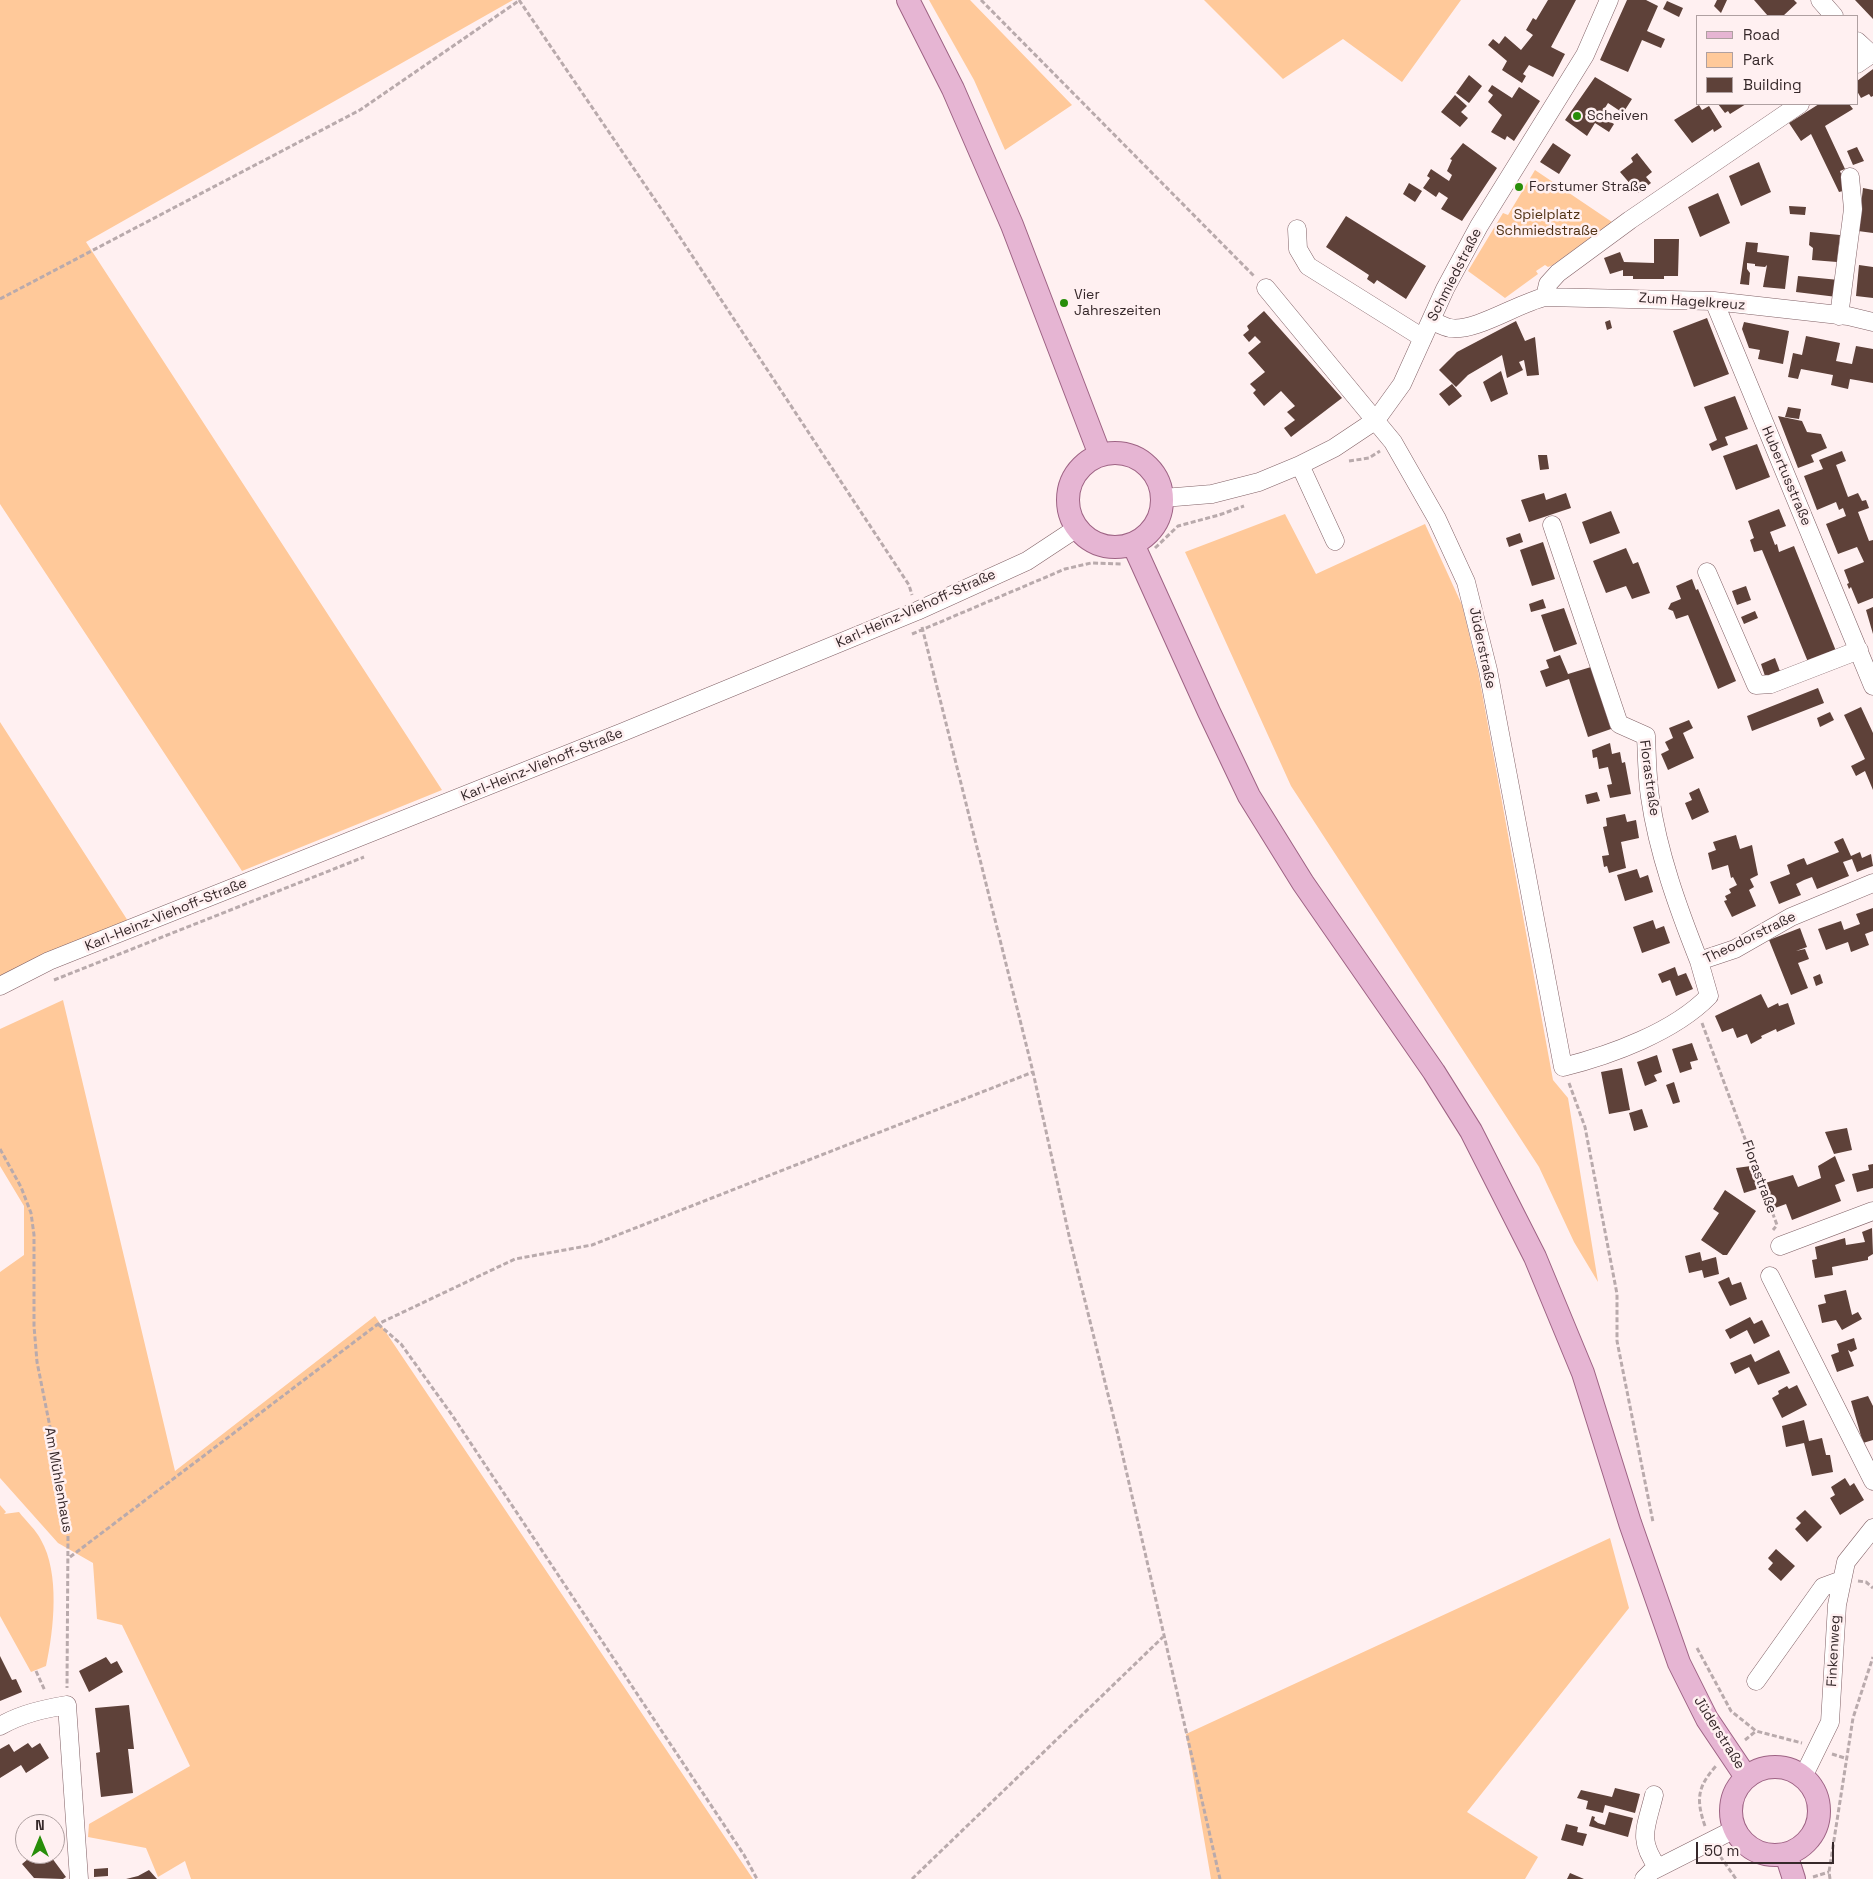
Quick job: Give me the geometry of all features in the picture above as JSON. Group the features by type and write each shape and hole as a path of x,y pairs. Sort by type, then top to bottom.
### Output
{"main road":[{"path":"908,0 954,89 1012,225 1100,455"},
{"path":"1122,453 1142,461 1153,471 1160,484 1163,498 1161,513 1155,526 1145,537 1133,544 1118,548 1102,546 1088,539 1077,528 1070,515 1068,500 1070,486 1082,467 1100,455 1122,453"},
{"name":"Jüderstraße","path":"1133,544 1208,712 1249,796 1303,883 1434,1072 1470,1130 1535,1257 1583,1374 1630,1523 1679,1663 1707,1719 1746,1777"},
{"path":"1781,1767 1793,1770 1803,1777 1815,1794 1819,1814 1816,1827 1809,1839 1786,1854 1771,1854 1756,1850 1743,1842 1735,1829 1731,1805 1736,1790 1746,1777 1757,1770 1781,1767"},
{"path":"1786,1854 1794,1879"}],"street":[{"name":"Schmiedstraße","path":"1376,420 1402,384 1445,289 1479,226 1585,55 1609,0"},
{"path":"1820,0 1833,15"},
{"path":"1858,43 1867,57"},
{"path":"1432,321 1450,328 1466,327 1500,315 1530,300 1545,297 1548,284 1558,273 1630,220 1799,105"},
{"path":"1839,316 1853,208 1850,176"},
{"path":"1298,229 1298,249 1308,266 1423,338"},
{"name":"Jüderstraße","path":"1266,288 1376,420 1409,467 1437,519 1472,600 1488,670 1563,1066"},
{"name":"Zum Hagelkreuz","path":"1545,297 1714,302 1839,316 1873,322"},
{"name":"Hubertusstraße","path":"1714,302 1873,686"},
{"path":"1163,498 1212,494 1259,482 1300,466 1334,448 1376,420"},
{"path":"1300,466 1335,541"},
{"name":"Florastraße","path":"1552,525 1619,724 1646,736 1650,796 1658,837 1677,906 1699,961"},
{"name":"Karl-Heinz-Viehoff-Straße","path":"0,986 58,957 623,732 917,611 1027,561 1077,528"},
{"path":"1707,572 1756,685 1771,684 1859,650"},
{"name":"Theodorstraße","path":"1697,1008 1709,996 1699,961 1735,949 1791,918 1873,883"},
{"path":"1563,1066 1592,1060 1639,1041 1697,1008"},
{"path":"1776,1239 1873,1211"},
{"path":"1770,1276 1873,1481"},
{"name":"Finkenweg","path":"1803,1777 1819,1749 1830,1722 1837,1605 1846,1562 1873,1528"},
{"path":"1756,1681 1823,1586 1842,1580"},
{"path":"0,1726 13,1718 42,1709 67,1705 79,1879"},
{"path":"1654,1795 1644,1839 1646,1853 1658,1868"},
{"path":"1644,1879 1658,1868 1735,1829"}],"path":[{"path":"0,299 360,110 519,0 664,213 909,585 923,630 1033,1072 1070,1240 1118,1435 1220,1879"},
{"path":"981,0 1266,288"},
{"path":"1165,537 1178,526"},
{"path":"923,630 1065,569"},
{"name":"Florastraße","path":"1697,1008 1777,1225 1776,1239"},
{"path":"1563,1066 1585,1128 1617,1294 1617,1340 1655,1528"},
{"path":"70,1557 378,1324 515,1258 592,1245 1033,1072"},
{"name":"Am Mühlenhaus","path":"0,1149 21,1187 30,1213 34,1235 34,1326 37,1362 65,1502 70,1557 67,1705"},
{"path":"378,1324 401,1344 452,1415 744,1855 757,1879"},
{"path":"912,1879 1164,1637"},
{"path":"1694,1642 1710,1675 1731,1710 1756,1731 1848,1759"},
{"path":"1830,1879 1853,1718 1873,1657"},
{"path":"1736,1879 1710,1841 1699,1808 1700,1789 1714,1767 1756,1731"},
{"path":"1805,1879 1830,1872"}],"green space":[{"path":"0,0 513,0 86,242 442,790 242,871 0,504"},
{"path":"929,0 970,0 1072,105 1005,150 974,80"},
{"path":"1204,0 1461,0 1402,82 1343,39 1283,79"},
{"name":"Spielplatz Schmiedstraße","path":"1535,170 1612,222 1553,265 1548,267 1545,265 1536,271 1538,274 1505,298 1468,271 1503,213 1508,215"},
{"path":"1285,514 1316,574 1425,524 1462,605 1478,671 1553,1080 1568,1098 1598,1282 1574,1242 1539,1167 1291,786 1185,552"},
{"path":"0,722 128,921 0,978"},
{"path":"63,1000 175,1471 375,1316 753,1879 191,1879 185,1861 158,1877 146,1848 88,1837 89,1824 190,1766 122,1625 97,1619 93,1563 58,1543 0,1478 0,1272 24,1255 24,1206 0,1166 0,1029"},
{"path":"0,1505 6,1512 4,1514 19,1512 34,1529 47,1553 51,1568 54,1602 49,1651 46,1666 31,1672 0,1616"},
{"path":"1610,1538 1629,1608 1467,1812 1538,1857 1525,1879 1211,1879 1186,1734"}],"building":[{"path":"1548,0 1576,0 1551,47 1565,54 1553,77 1529,65 1523,74 1526,76 1522,83 1502,70 1507,61 1488,45 1493,39 1499,44 1505,36 1521,50 1533,35 1526,30 1533,18 1536,20"},
{"path":"1627,0 1646,0 1658,6 1647,31 1665,39 1661,48 1642,40 1628,72 1600,60"},
{"path":"1717,0 1727,0 1721,13 1714,6"},
{"path":"1754,0 1794,0 1797,3 1784,15 1767,15"},
{"path":"1855,0 1873,0 1873,19"},
{"path":"1667,1 1683,8 1679,17 1663,9"},
{"path":"1873,69 1873,96 1871,97 1869,94 1861,98 1858,93 1858,80"},
{"path":"1469,75 1482,86 1469,103 1456,93"},
{"path":"1595,77 1632,99 1623,113 1608,103 1600,116 1614,124 1609,132 1595,123 1587,136 1565,120"},
{"path":"1492,85 1512,98 1519,87 1540,101 1514,141 1507,136 1505,140 1491,132 1502,115 1488,102 1493,95 1488,91"},
{"path":"1455,95 1467,106 1461,112 1468,118 1460,127 1441,112"},
{"path":"1699,105 1702,110 1709,106 1722,127 1714,132 1713,129 1692,143 1674,120"},
{"path":"1719,105 1744,105 1730,114 1728,111 1725,113"},
{"path":"1817,105 1850,105 1853,109 1825,126 1845,169 1840,171 1847,190 1839,192 1811,134 1801,141 1789,123"},
{"path":"1463,143 1497,168 1462,221 1441,209 1448,198 1439,192 1436,197 1423,188 1430,178 1427,176 1431,169 1449,181 1452,175 1447,171 1452,160 1450,159"},
{"path":"1553,143 1571,155 1559,174 1540,162"},
{"path":"1857,147 1864,161 1853,165 1847,151"},
{"path":"1637,153 1652,172 1646,177 1651,183 1638,193 1620,172 1633,162 1631,158"},
{"path":"1759,162 1771,192 1741,206 1729,176"},
{"path":"1409,183 1422,191 1415,202 1403,194"},
{"path":"1863,188 1873,190 1873,233 1858,231"},
{"path":"1718,193 1730,223 1700,237 1688,207"},
{"path":"1789,206 1806,207 1805,215 1790,214"},
{"path":"1346,216 1426,266 1406,299 1377,280 1374,284 1367,279 1369,275 1326,247"},
{"path":"1810,232 1840,235 1837,262 1812,260 1813,248 1809,245"},
{"path":"1654,239 1679,239 1678,276 1664,276 1664,279 1633,279 1633,276 1623,276 1623,270 1610,274 1604,258 1620,252 1624,262 1654,263"},
{"path":"1746,242 1758,243 1757,252 1789,256 1785,289 1763,287 1767,265 1765,267 1755,266 1755,264 1747,263 1747,269 1750,273 1749,285 1740,284"},
{"path":"1859,265 1873,267 1873,298 1856,296"},
{"path":"1798,276 1839,280 1837,297 1796,292"},
{"path":"1264,311 1342,398 1291,437 1284,428 1295,420 1287,412 1295,406 1281,391 1264,406 1253,393 1256,390 1250,384 1265,372 1248,353 1261,342 1255,336 1249,342 1243,335 1249,330 1247,326"},
{"path":"1707,318 1729,374 1694,387 1673,331"},
{"path":"1610,320 1612,328 1607,330 1605,322"},
{"path":"1516,321 1525,341 1535,337 1539,375 1527,376 1524,360 1519,362 1523,370 1507,378 1502,355 1468,375 1456,387 1439,370 1457,352"},
{"path":"1744,322 1789,331 1783,364 1758,359 1760,350 1749,348 1742,329"},
{"path":"1806,336 1840,343 1836,361 1852,364 1856,346 1873,349 1873,383 1850,379 1848,389 1831,385 1833,375 1801,369 1798,379 1788,377 1793,353 1802,355"},
{"path":"1501,371 1508,394 1491,402 1483,382"},
{"path":"1452,384 1462,396 1449,406 1439,394"},
{"path":"1735,396 1748,429 1725,437 1728,445 1712,451 1709,444 1717,440 1704,407"},
{"path":"1788,407 1801,409 1799,419 1785,417"},
{"path":"1778,416 1802,421 1807,432 1821,434 1827,448 1811,455 1814,462 1798,468"},
{"path":"1757,444 1770,477 1736,490 1723,456"},
{"path":"1842,451 1846,461 1836,465 1848,497 1858,493 1862,501 1866,500 1869,508 1858,512 1869,541 1873,540 1873,598 1858,604 1851,587 1849,589 1847,584 1849,583 1844,570 1864,562 1857,547 1838,554 1826,524 1846,516 1843,508 1839,510 1836,502 1817,510 1804,476 1823,469 1819,460"},
{"path":"1538,455 1547,455 1549,469 1540,470"},
{"path":"1544,493 1546,500 1566,493 1571,508 1529,522 1521,500"},
{"path":"1779,509 1786,526 1770,532 1775,545 1777,544 1779,552 1794,546 1836,651 1808,662 1762,550 1754,552 1750,540 1754,538 1748,521"},
{"path":"1611,511 1620,533 1590,544 1582,522"},
{"path":"1520,533 1523,542 1509,547 1506,538"},
{"path":"1543,542 1555,579 1532,586 1520,550"},
{"path":"1626,548 1633,564 1638,562 1650,593 1632,599 1626,586 1606,593 1593,561"},
{"path":"1692,579 1696,590 1698,589 1736,681 1718,689 1688,615 1676,619 1673,611 1668,609 1671,603 1681,599 1676,586"},
{"path":"1746,586 1751,600 1737,605 1732,591"},
{"path":"1543,599 1546,608 1531,612 1529,604"},
{"path":"1873,607 1873,634 1866,610"},
{"path":"1564,608 1577,644 1554,652 1541,615"},
{"path":"1755,611 1758,618 1744,624 1741,617"},
{"path":"1560,655 1568,674 1591,667 1611,729 1588,737 1569,679 1546,687 1540,671 1549,668 1546,660"},
{"path":"1775,658 1781,674 1766,679 1761,664"},
{"path":"1818,688 1824,703 1752,731 1747,716"},
{"path":"1861,707 1873,733 1873,790 1865,771 1856,776 1851,766 1865,759 1844,715"},
{"path":"1830,712 1834,720 1820,727 1817,718"},
{"path":"1689,720 1693,728 1683,733 1694,758 1668,770 1661,754 1669,750 1665,742 1673,738 1669,728"},
{"path":"1610,743 1612,754 1620,752 1622,763 1625,762 1631,794 1610,798 1607,785 1612,784 1608,767 1599,769 1597,757 1593,758 1592,750"},
{"path":"1699,788 1709,812 1692,820 1685,803 1692,800 1689,793"},
{"path":"1597,792 1600,801 1587,804 1585,795"},
{"path":"1625,814 1627,822 1636,820 1639,838 1621,842 1626,868 1609,873 1607,866 1604,867 1602,856 1609,855 1603,827 1607,826 1606,818"},
{"path":"1736,835 1740,849 1752,845 1758,875 1750,879 1754,887 1749,890 1756,906 1732,917 1724,901 1727,900 1725,896 1731,893 1729,889 1737,885 1733,877 1731,878 1728,865 1712,870 1708,853 1716,850 1713,842"},
{"path":"1843,838 1851,856 1860,852 1862,858 1871,854 1873,866 1857,872 1852,859 1843,862 1849,876 1817,889 1812,877 1804,880 1796,884 1801,895 1779,904 1770,882 1790,874 1787,865 1796,861 1804,858 1807,865 1839,852 1834,842"},
{"path":"1637,869 1640,878 1648,875 1653,892 1625,901 1617,875"},
{"path":"1873,908 1873,931 1865,934 1869,945 1851,952 1848,942 1826,950 1818,929 1841,921 1844,930 1860,924 1856,914"},
{"path":"1653,920 1656,929 1664,926 1670,943 1642,953 1633,927"},
{"path":"1800,928 1807,947 1796,951 1805,949 1809,959 1798,963 1808,988 1791,995 1769,940"},
{"path":"1675,967 1678,976 1686,973 1693,989 1676,996 1670,980 1662,983 1658,974"},
{"path":"1820,974 1823,983 1816,986 1813,977"},
{"path":"1761,994 1768,1008 1778,1003 1779,1006 1788,1003 1795,1024 1777,1032 1776,1029 1761,1036 1762,1038 1751,1044 1747,1034 1737,1038 1733,1028 1722,1032 1715,1016"},
{"path":"1692,1043 1698,1060 1690,1062 1692,1069 1680,1073 1672,1049"},
{"path":"1657,1055 1662,1072 1654,1075 1657,1081 1645,1086 1637,1062"},
{"path":"1622,1068 1630,1110 1609,1114 1601,1072"},
{"path":"1674,1082 1680,1102 1673,1104 1666,1085"},
{"path":"1642,1109 1648,1127 1634,1131 1629,1113"},
{"path":"1847,1128 1852,1150 1834,1154 1825,1132"},
{"path":"1835,1156 1845,1181 1835,1185 1841,1201 1792,1220 1786,1204 1775,1208 1765,1183 1793,1175 1798,1187 1821,1178 1818,1166"},
{"path":"1873,1164 1873,1188 1857,1192 1852,1174 1869,1170 1868,1165"},
{"path":"1751,1166 1760,1188 1744,1193 1736,1168"},
{"path":"1725,1190 1756,1211 1727,1255 1723,1255 1701,1240 1719,1213 1713,1209"},
{"path":"1872,1228 1873,1254 1868,1257 1868,1260 1832,1267 1833,1275 1815,1278 1812,1260 1817,1259 1815,1247 1845,1238 1846,1245 1865,1242 1862,1232"},
{"path":"1700,1252 1702,1261 1716,1257 1719,1274 1704,1278 1702,1270 1689,1273 1685,1256"},
{"path":"1729,1277 1732,1285 1741,1282 1747,1299 1730,1306 1718,1282"},
{"path":"1846,1290 1852,1315 1858,1312 1862,1319 1842,1330 1836,1320 1822,1323 1818,1305 1826,1303 1824,1295"},
{"path":"1750,1317 1754,1324 1762,1320 1770,1336 1754,1344 1747,1330 1730,1339 1725,1330"},
{"path":"1854,1338 1857,1349 1851,1352 1848,1350 1854,1366 1837,1372 1831,1355 1839,1352 1837,1344"},
{"path":"1779,1350 1790,1373 1758,1385 1749,1367 1735,1374 1730,1363 1751,1354 1755,1362"},
{"path":"1797,1385 1807,1405 1782,1418 1772,1398 1779,1394 1778,1391 1787,1386 1789,1389"},
{"path":"1868,1396 1873,1406 1873,1440 1863,1443 1851,1401"},
{"path":"1804,1420 1809,1441 1822,1438 1826,1455 1830,1455 1833,1472 1812,1476 1804,1443 1786,1447 1782,1426"},
{"path":"1845,1478 1850,1486 1854,1483 1864,1500 1840,1515 1830,1498 1835,1495 1831,1487"},
{"path":"1805,1510 1822,1527 1807,1542 1795,1529 1801,1523 1796,1518"},
{"path":"1776,1549 1795,1566 1781,1581 1768,1569 1773,1563 1768,1558"},
{"path":"0,1656 12,1680 16,1679 22,1692 0,1701"},
{"path":"106,1657 111,1664 117,1661 123,1672 89,1692 79,1671"},
{"path":"129,1705 134,1749 128,1749 133,1793 101,1797 96,1753 100,1752 95,1708"},
{"path":"28,1743 32,1748 40,1743 49,1758 26,1773 21,1765 0,1778 0,1749 9,1744 14,1752"},
{"path":"1615,1788 1640,1794 1635,1813 1605,1805 1603,1813 1586,1809 1588,1801 1577,1798 1581,1790 1612,1797"},
{"path":"1609,1812 1633,1818 1628,1837 1589,1826 1592,1816 1595,1817 1594,1820 1598,1823 1605,1825"},
{"path":"1566,1824 1578,1827 1577,1832 1587,1834 1583,1846 1561,1840"},
{"path":"22,1864 56,1864 66,1877 63,1879 34,1878"},
{"path":"108,1868 108,1876 94,1877 94,1869"},
{"path":"149,1870 157,1879 126,1879 138,1876"},
{"path":"1570,1873 1584,1879 1567,1879"}],"place":[{"name":"Scheiven","path":"1577,116"},
{"name":"Forstumer Straße","path":"1519,187"},
{"name":"Vier Jahreszeiten","path":"1064,303"}]}
